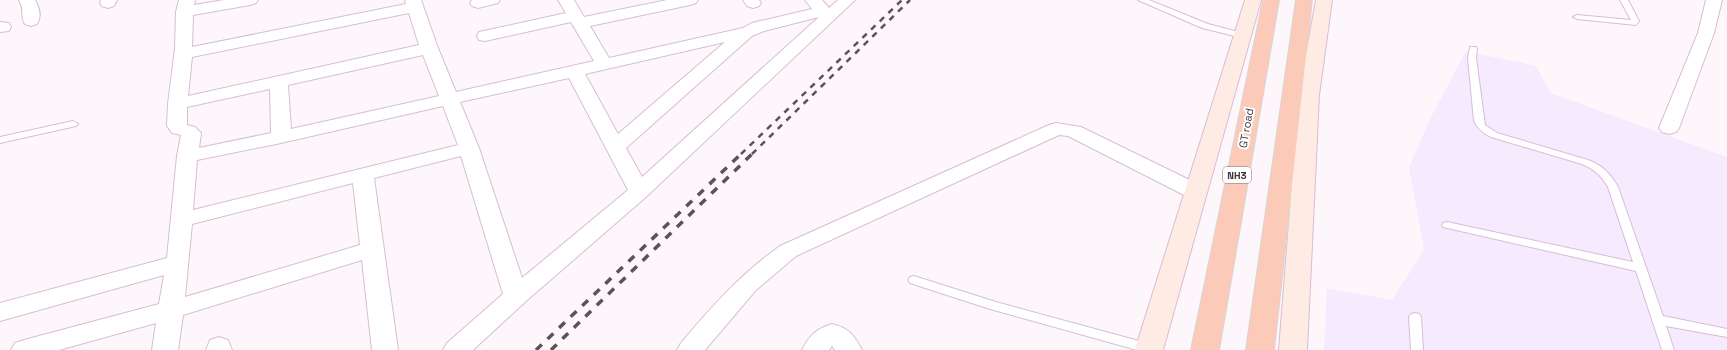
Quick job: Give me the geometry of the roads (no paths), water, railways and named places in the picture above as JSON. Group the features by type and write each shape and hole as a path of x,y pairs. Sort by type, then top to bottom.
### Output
{"highway":[{"name":"GT road","path":"1205,350 1271,0"},
{"path":"1260,350 1304,0"}],"main road":[{"path":"1149,350 1243,36 1252,0"},
{"path":"1293,350 1310,95 1324,0"}],"street":[{"path":"27,0 31,7 31,21"},
{"path":"165,350 178,263 187,156 191,133 179,129 177,126 177,104 183,54 185,6 250,0"},
{"path":"566,0 604,64"},
{"path":"485,36 690,0"},
{"path":"187,156 281,137 448,98 748,32 758,27 823,11 813,0"},
{"path":"456,350 516,296 639,191 847,0"},
{"path":"1669,128 1706,33 1714,0"},
{"path":"183,54 414,4 429,48 468,148 516,296"},
{"path":"615,147 748,32"},
{"path":"177,104 429,48"},
{"path":"574,71 639,191"},
{"path":"279,82 281,137"},
{"path":"690,350 713,322 762,270 788,252 1056,129 1064,128 1074,131 1196,192"},
{"path":"181,220 363,176 468,148"},
{"path":"363,176 385,350"},
{"path":"24,350 171,310 372,249"},
{"path":"0,312 178,263"},
{"path":"815,350 826,334 832,333 839,336 849,350"}],"lane":[{"path":"1142,0 1205,26 1243,36"},
{"path":"1577,17 1633,23 1635,21 1634,18 1624,0"},
{"path":"1473,49 1472,58 1479,121 1481,126 1494,135 1586,162 1604,171 1613,187 1668,350"},
{"path":"0,140 73,124"},
{"path":"1447,225 1641,268"},
{"path":"914,280 994,306 1149,350"},
{"path":"1414,317 1417,350"},
{"path":"1659,320 1727,333"}],"railway":[{"path":"741,154 902,0"},
{"path":"752,154 910,0"},
{"path":"536,350 742,153"},
{"path":"551,350 753,153"}]}
